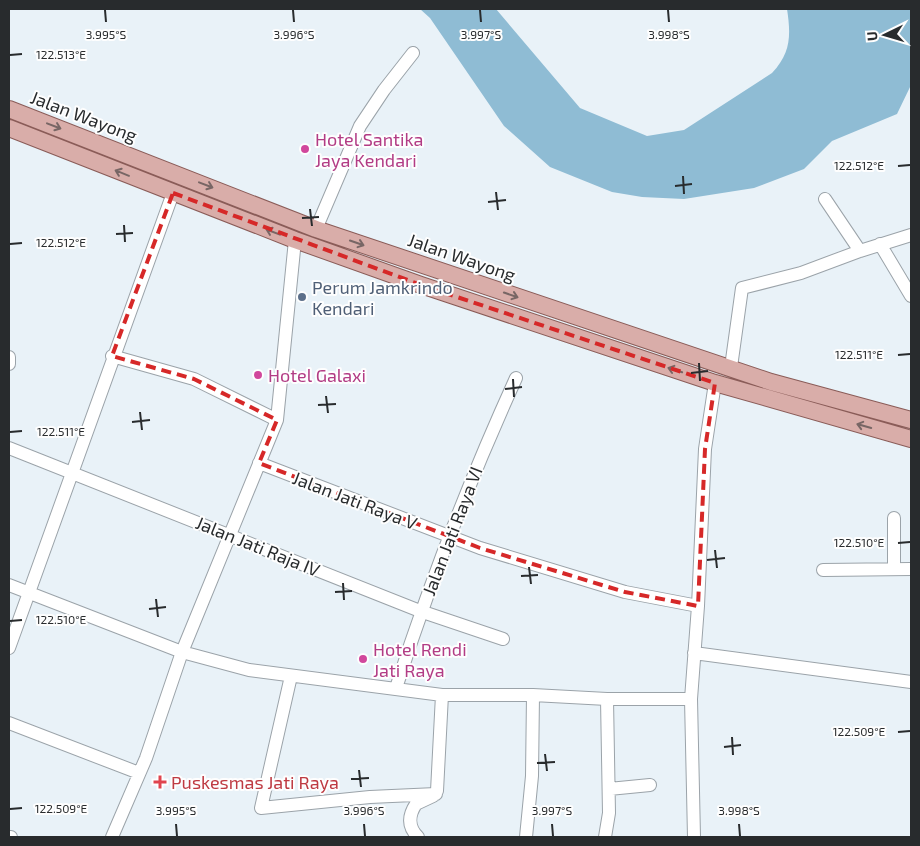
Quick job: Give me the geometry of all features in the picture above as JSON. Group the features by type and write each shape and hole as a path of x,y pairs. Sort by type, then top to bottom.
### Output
{"main road":[{"name":"Jalan Wayong","path":"9,109 316,229 557,312 731,367 771,382 911,420"},
{"path":"9,128 295,240 715,383 911,439"}],"street":[{"path":"316,229 360,126 384,90 413,53"},
{"path":"9,648 112,356 172,193"},
{"path":"825,199 860,251"},
{"path":"731,367 742,288 802,274 860,251 911,235"},
{"path":"112,837 146,758 182,652 277,420 295,240"},
{"path":"880,244 911,296"},
{"path":"112,356 194,379 277,420"},
{"path":"9,357 9,364"},
{"name":"Jalan Jati Raya VI","path":"396,688 420,611 451,537 462,500 516,378"},
{"path":"694,837 691,699 698,606 705,450 715,383"},
{"name":"Jalan Jati Raja IV","path":"9,448 420,611 503,638"},
{"name":"Jalan Jati Raya V","path":"259,463 451,537 625,592 698,606"},
{"path":"894,518 894,568"},
{"path":"823,570 911,569"},
{"path":"9,586 182,652 249,670 396,688 442,696 532,694 608,699 691,699"},
{"path":"694,653 911,682"},
{"path":"291,676 260,808 370,797 436,794"},
{"path":"526,837 532,776 532,694"},
{"path":"436,794 442,696"},
{"path":"605,837 609,813 608,699"},
{"path":"9,723 139,774"},
{"path":"609,789 650,785"},
{"path":"418,837 410,823 412,810 422,800 436,794"}],"highlighted area":[{"path":"173,193 421,285 715,383 705,449 698,606 625,592 480,548 259,463 277,420 194,379 112,356"}],"water":[{"path":"420,9 496,9 580,108 647,136 684,130 772,73 783,58 788,43 787,9 911,9 911,85 897,114 832,141 804,169 754,188 684,199 642,197 612,192 550,167 504,126 430,18"}],"place":[{"name":"Hotel Santika Jaya Kendari","path":"305,149"},
{"name":"Perum Jamkrindo Kendari","path":"302,297"},
{"name":"Hotel Galaxi","path":"258,375"},
{"name":"Hotel Rendi Jati Raya","path":"363,659"},
{"name":"Puskesmas Jati Raya","path":"160,782"}]}
